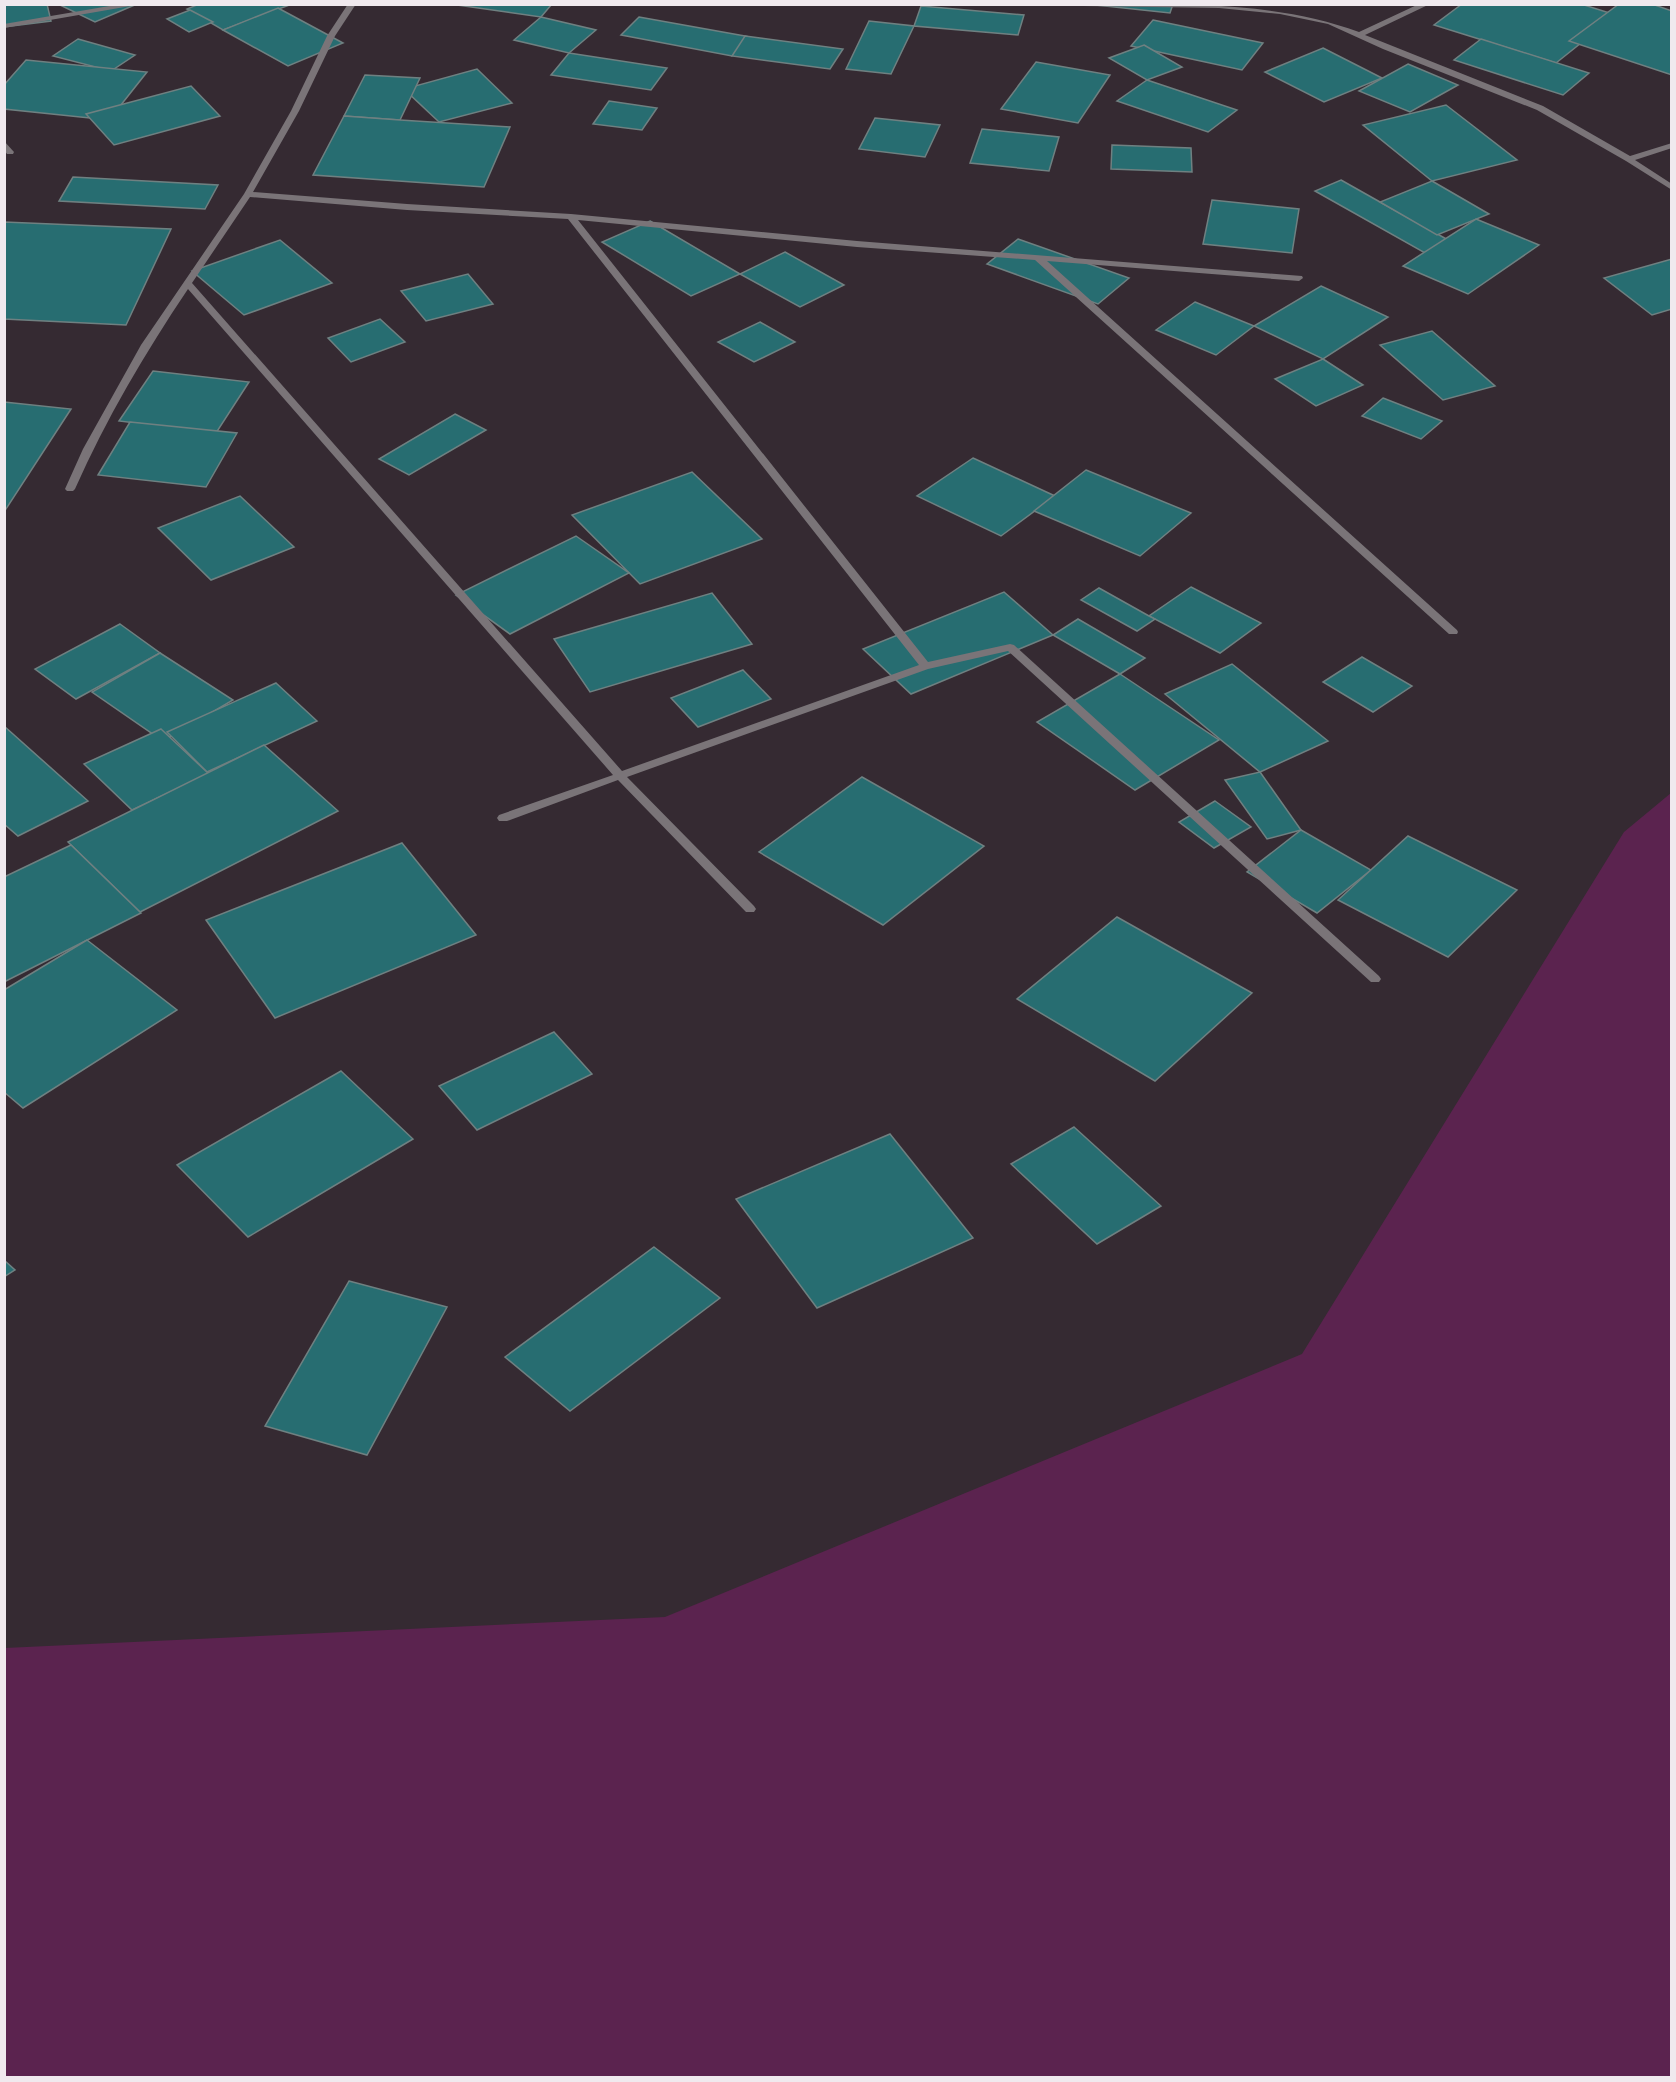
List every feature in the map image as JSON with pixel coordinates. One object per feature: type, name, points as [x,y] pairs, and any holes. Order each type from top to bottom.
[{"type":"street","points":[[4,27],[138,4]]},
{"type":"street","points":[[70,489],[88,449],[146,345],[248,194],[295,111],[331,36],[352,4]]},
{"type":"street","points":[[1083,4],[1219,6],[1280,12],[1330,22],[1540,108],[1629,159],[1671,188]]},
{"type":"street","points":[[1359,35],[1426,4]]},
{"type":"street","points":[[4,142],[10,152]]},
{"type":"street","points":[[1629,159],[1671,145]]},
{"type":"street","points":[[248,194],[571,217],[857,244],[1299,278]]},
{"type":"street","points":[[571,217],[925,666]]},
{"type":"street","points":[[1038,258],[1453,632]]},
{"type":"street","points":[[188,284],[620,776],[750,909]]},
{"type":"street","points":[[503,818],[925,666],[1010,647],[1375,979]]},
{"type":"shaded area","points":[[1671,793],[1671,2077],[5,2077],[5,1648],[665,1617],[1302,1354],[1624,832]]},
{"type":"building","points":[[4,4],[47,4],[51,21],[4,27]]},
{"type":"building","points":[[58,4],[137,4],[95,22]]},
{"type":"building","points":[[199,4],[292,4],[223,30],[187,9]]},
{"type":"building","points":[[450,4],[552,4],[541,17]]},
{"type":"building","points":[[1086,4],[1173,4],[1170,13]]},
{"type":"building","points":[[1462,4],[1581,4],[1616,15],[1556,63],[1434,25]]},
{"type":"building","points":[[1619,4],[1652,4],[1672,11],[1672,75],[1569,41]]},
{"type":"building","points":[[921,6],[1024,15],[1018,35],[914,26]]},
{"type":"building","points":[[278,8],[343,43],[288,66],[223,30]]},
{"type":"building","points":[[190,10],[213,22],[189,32],[167,19]]},
{"type":"building","points":[[541,17],[596,30],[569,53],[514,40]]},
{"type":"building","points":[[639,17],[749,37],[732,56],[621,35]]},
{"type":"building","points":[[1153,20],[1263,43],[1242,70],[1131,46]]},
{"type":"building","points":[[869,21],[914,26],[891,74],[846,69]]},
{"type":"building","points":[[745,36],[843,49],[830,69],[732,56]]},
{"type":"building","points":[[78,39],[135,55],[111,71],[53,56]]},
{"type":"building","points":[[1481,39],[1589,73],[1563,95],[1454,60]]},
{"type":"building","points":[[1144,45],[1182,67],[1147,80],[1109,58]]},
{"type":"building","points":[[1323,48],[1382,78],[1324,102],[1265,72]]},
{"type":"building","points":[[569,53],[667,68],[651,90],[551,75]]},
{"type":"building","points":[[26,60],[147,72],[109,120],[4,109],[4,85]]},
{"type":"building","points":[[1036,62],[1110,75],[1078,123],[1001,109]]},
{"type":"building","points":[[1408,64],[1458,85],[1410,112],[1359,91]]},
{"type":"building","points":[[477,69],[512,103],[439,122],[404,89]]},
{"type":"building","points":[[365,75],[420,78],[400,120],[344,116]]},
{"type":"building","points":[[1147,80],[1237,110],[1208,132],[1117,101]]},
{"type":"building","points":[[191,86],[220,116],[114,145],[86,114]]},
{"type":"building","points":[[609,101],[657,108],[642,130],[593,124]]},
{"type":"building","points":[[1446,105],[1517,160],[1432,181],[1363,125]]},
{"type":"building","points":[[344,116],[510,127],[484,187],[313,175]]},
{"type":"building","points":[[875,118],[940,125],[925,157],[859,149]]},
{"type":"building","points":[[982,129],[1059,137],[1049,171],[970,163]]},
{"type":"building","points":[[1112,145],[1191,148],[1192,172],[1111,169]]},
{"type":"building","points":[[73,177],[218,185],[205,209],[59,201]]},
{"type":"building","points":[[1341,180],[1450,241],[1425,253],[1315,191]]},
{"type":"building","points":[[1432,181],[1489,214],[1437,235],[1380,202]]},
{"type":"building","points":[[1212,200],[1299,209],[1292,253],[1203,244]]},
{"type":"building","points":[[1476,219],[1539,245],[1468,294],[1403,266]]},
{"type":"building","points":[[650,221],[740,274],[691,296],[602,242]]},
{"type":"building","points":[[4,222],[171,229],[126,325],[4,319]]},
{"type":"building","points":[[1018,239],[1129,278],[1098,304],[987,264]]},
{"type":"building","points":[[280,240],[332,283],[244,315],[192,271]]},
{"type":"building","points":[[785,252],[844,285],[800,307],[740,274]]},
{"type":"building","points":[[1672,259],[1672,309],[1652,315],[1604,278]]},
{"type":"building","points":[[468,274],[493,304],[426,321],[401,291]]},
{"type":"building","points":[[1321,286],[1388,317],[1323,359],[1254,326]]},
{"type":"building","points":[[1195,302],[1254,326],[1216,355],[1156,330]]},
{"type":"building","points":[[380,319],[405,342],[351,362],[328,338]]},
{"type":"building","points":[[760,322],[795,342],[754,362],[718,342]]},
{"type":"building","points":[[1432,331],[1495,386],[1443,400],[1380,345]]},
{"type":"building","points":[[1323,359],[1363,385],[1316,406],[1275,379]]},
{"type":"building","points":[[153,371],[249,382],[216,433],[119,421]]},
{"type":"building","points":[[1383,398],[1442,421],[1421,439],[1362,416]]},
{"type":"building","points":[[4,402],[71,409],[4,512]]},
{"type":"building","points":[[455,414],[486,430],[409,475],[379,459]]},
{"type":"building","points":[[130,422],[237,433],[206,487],[98,475]]},
{"type":"building","points":[[973,458],[1055,496],[1001,536],[917,496]]},
{"type":"building","points":[[1086,470],[1191,513],[1140,556],[1034,511]]},
{"type":"building","points":[[692,472],[762,539],[640,584],[572,515]]},
{"type":"building","points":[[240,496],[294,547],[211,580],[158,528]]},
{"type":"building","points":[[576,536],[629,573],[510,634],[456,595]]},
{"type":"building","points":[[1191,587],[1261,623],[1220,653],[1149,616]]},
{"type":"building","points":[[1099,588],[1155,619],[1137,631],[1081,600]]},
{"type":"building","points":[[1004,592],[1053,635],[911,694],[863,649]]},
{"type":"building","points":[[712,593],[752,644],[590,692],[554,639]]},
{"type":"building","points":[[1078,619],[1145,658],[1120,674],[1053,635]]},
{"type":"building","points":[[120,624],[160,653],[76,699],[35,669]]},
{"type":"building","points":[[160,653],[233,700],[163,741],[92,692]]},
{"type":"building","points":[[1362,657],[1412,686],[1373,712],[1323,682]]},
{"type":"building","points":[[1232,664],[1328,741],[1260,772],[1165,694]]},
{"type":"building","points":[[743,670],[771,699],[698,727],[671,698]]},
{"type":"building","points":[[1120,674],[1219,740],[1135,790],[1037,722]]},
{"type":"building","points":[[276,683],[317,721],[207,772],[167,732]]},
{"type":"building","points":[[4,726],[88,801],[18,836],[4,824]]},
{"type":"building","points":[[161,729],[209,774],[132,810],[84,764]]},
{"type":"building","points":[[264,745],[338,811],[140,912],[68,842]]},
{"type":"building","points":[[1260,772],[1301,830],[1267,839],[1225,780]]},
{"type":"building","points":[[862,777],[984,846],[883,925],[759,852]]},
{"type":"building","points":[[1215,801],[1251,827],[1214,848],[1179,822]]},
{"type":"building","points":[[1301,830],[1371,870],[1317,913],[1247,872]]},
{"type":"building","points":[[1408,836],[1517,890],[1448,957],[1338,900]]},
{"type":"building","points":[[402,843],[476,935],[275,1018],[206,920]]},
{"type":"building","points":[[71,845],[141,913],[4,982],[4,877]]},
{"type":"building","points":[[1117,917],[1252,993],[1155,1081],[1017,999]]},
{"type":"building","points":[[87,940],[177,1010],[23,1108],[4,1092],[4,990]]},
{"type":"building","points":[[554,1032],[592,1074],[477,1130],[439,1086]]},
{"type":"building","points":[[341,1071],[413,1139],[248,1237],[177,1165]]},
{"type":"building","points":[[1074,1127],[1161,1206],[1097,1244],[1011,1164]]},
{"type":"building","points":[[890,1134],[973,1238],[817,1308],[736,1199]]},
{"type":"building","points":[[654,1247],[720,1298],[570,1411],[505,1357]]},
{"type":"building","points":[[4,1260],[15,1270],[4,1277]]},
{"type":"building","points":[[349,1281],[447,1307],[367,1455],[265,1426]]}]
